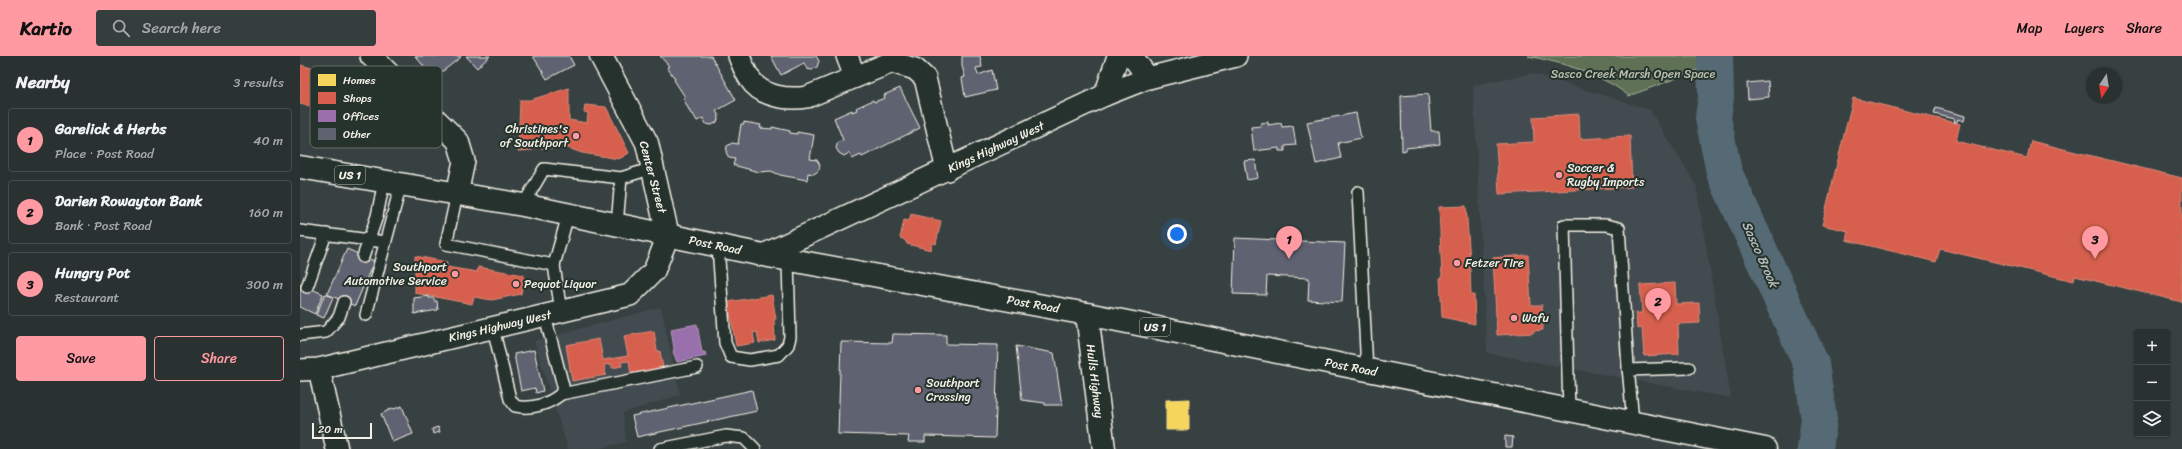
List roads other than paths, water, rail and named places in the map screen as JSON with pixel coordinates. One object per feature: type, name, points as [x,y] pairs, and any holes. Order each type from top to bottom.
[{"type":"main road","name":"Center Street","points":[[601,56],[646,143],[668,236]]},
{"type":"main road","name":"Post Road","points":[[300,167],[523,205],[788,260],[1087,314],[1765,449]]},
{"type":"main road","name":"Hulls Highway","points":[[1087,314],[1104,449]]},
{"type":"street","points":[[371,56],[381,66]]},
{"type":"street","points":[[739,56],[750,80],[762,90],[772,95],[792,99],[807,97],[892,62],[905,65],[920,73],[925,78],[947,170]]},
{"type":"street","points":[[847,56],[855,76]]},
{"type":"street","points":[[1105,95],[1118,56]]},
{"type":"street","points":[[1132,56],[1148,78]]},
{"type":"street","name":"Kings Highway West","points":[[763,255],[1105,95],[1148,78],[1236,56]]},
{"type":"street","points":[[442,125],[458,141],[464,161],[457,194]]},
{"type":"street","name":"Kings Highway West","points":[[310,370],[630,295],[654,271],[668,236]]},
{"type":"street","points":[[310,370],[337,449]]},
{"type":"lane","points":[[523,205],[544,168],[621,178],[653,168]]},
{"type":"lane","points":[[617,225],[621,178]]},
{"type":"lane","points":[[363,256],[377,216],[392,182]]},
{"type":"lane","points":[[366,315],[385,242],[392,182]]},
{"type":"lane","points":[[1358,192],[1367,370]]},
{"type":"lane","points":[[457,194],[446,244],[554,265]]},
{"type":"lane","points":[[561,394],[562,377],[553,314],[554,265],[568,215]]},
{"type":"lane","points":[[1569,411],[1564,225],[1606,224],[1619,228],[1628,370],[1634,422]]},
{"type":"lane","points":[[300,231],[385,242]]},
{"type":"lane","points":[[307,288],[326,234]]},
{"type":"lane","points":[[718,246],[725,343],[731,357],[740,360],[779,355],[788,345],[790,337],[788,260]]},
{"type":"lane","points":[[300,335],[326,332],[339,317],[344,302]]},
{"type":"lane","points":[[494,328],[510,399],[515,406],[531,408],[554,400],[561,394],[697,368]]},
{"type":"lane","points":[[1628,370],[1689,368]]},
{"type":"lane","points":[[660,449],[726,436],[744,438],[755,449]]},
{"type":"waterway","name":"Sasco Brook","points":[[1715,56],[1716,97],[1713,118],[1724,172],[1811,364],[1819,419],[1815,449]]},
{"type":"place","name":"Christines's of Southport","points":[[576,136]]},
{"type":"place","name":"Soccer & Rugby Imports","points":[[1559,175]]},
{"type":"place","name":"Garelick & Herbs","points":[[1289,259]]},
{"type":"place","name":"Hungry Pot","points":[[2095,259]]},
{"type":"place","name":"Fetzer Tire","points":[[1457,263]]},
{"type":"place","name":"Southport Automotive Service","points":[[455,274]]},
{"type":"place","name":"Pequot Liquor","points":[[516,284]]},
{"type":"place","name":"Wafu","points":[[1514,318]]},
{"type":"place","name":"Darien Rowayton Bank","points":[[1658,321]]},
{"type":"place","name":"Southport Crossing","points":[[918,390]]},
{"type":"park label","name":"Sasco Creek Marsh Open Space","points":[[1633,74]]}]
